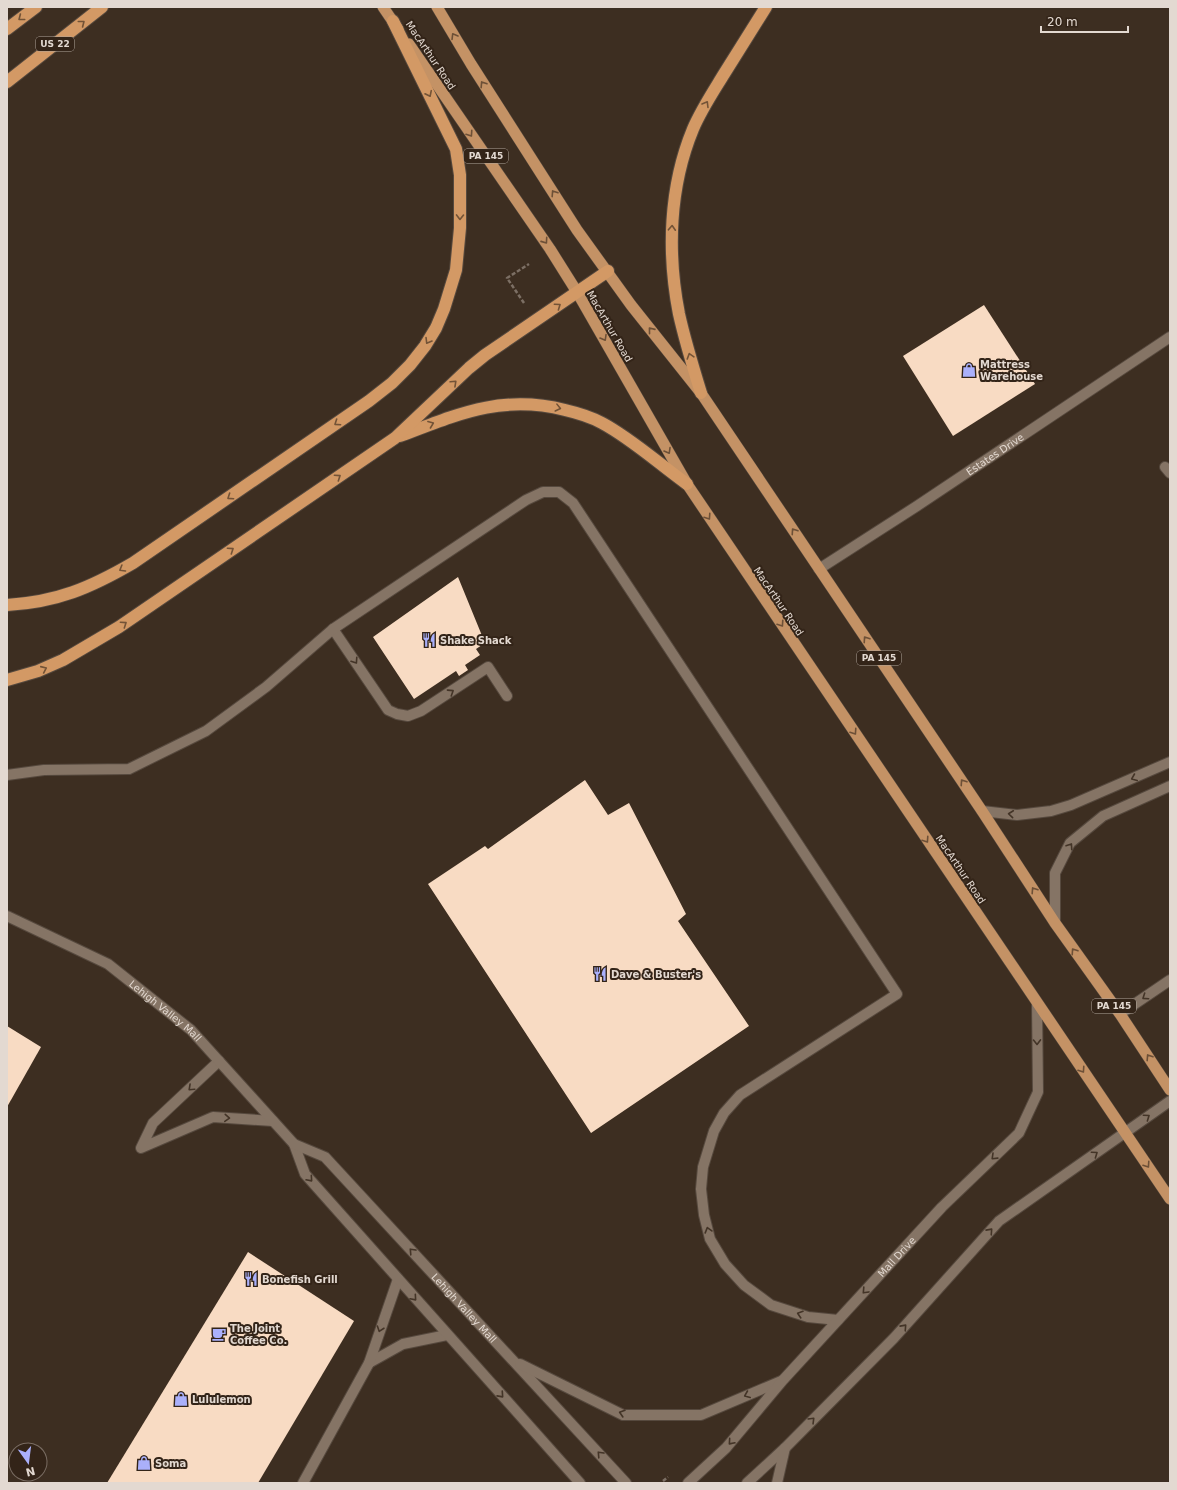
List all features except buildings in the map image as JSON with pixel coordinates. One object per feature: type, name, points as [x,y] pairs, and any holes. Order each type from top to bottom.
[{"type":"highway","points":[[7,29],[36,7]]},
{"type":"highway","name":"US 22","points":[[7,82],[102,7]]},
{"type":"highway","name":"MacArthur Road","points":[[383,7],[550,249],[577,292],[686,484],[1170,1199]]},
{"type":"highway","name":"PA 145","points":[[437,7],[471,64],[569,216],[631,305],[701,393],[982,811],[1055,923],[1082,963],[1120,1014],[1170,1090]]},
{"type":"highway","points":[[701,393],[685,340],[674,286],[672,233],[678,179],[684,154],[703,108],[766,7]]},
{"type":"highway","points":[[7,605],[29,604],[69,595],[110,576],[133,563],[369,401],[392,383],[425,346],[444,309],[456,270],[460,228],[460,175],[456,149],[393,21]]},
{"type":"highway","points":[[7,680],[38,671],[63,660],[125,623],[395,438],[469,368],[485,355],[608,271]]},
{"type":"highway","points":[[395,438],[454,416],[499,405],[525,403],[552,407],[579,414],[602,423],[622,436],[686,484]]},
{"type":"street","name":"Estates Drive","points":[[819,569],[924,502],[1170,337]]},
{"type":"street","points":[[7,775],[44,770],[129,769],[206,731],[266,687],[333,629],[526,500],[543,492],[559,492],[573,503],[897,994],[740,1095],[724,1113],[714,1131],[703,1167],[701,1189],[704,1215],[710,1239],[724,1264],[744,1285],[771,1305],[808,1317],[838,1320]]},
{"type":"street","points":[[333,629],[388,710],[397,714],[408,716],[421,711],[488,668],[507,696]]},
{"type":"street","points":[[982,811],[1017,815],[1052,811],[1071,805],[1170,762]]},
{"type":"street","points":[[1055,923],[1055,873],[1070,843],[1103,816],[1170,786]]},
{"type":"street","name":"Lehigh Valley Mall","points":[[7,916],[108,964],[192,1030],[294,1144],[305,1174],[580,1483]]},
{"type":"street","points":[[1120,1014],[1170,980]]},
{"type":"street","name":"Mall Drive","points":[[688,1483],[726,1448],[783,1380],[942,1207],[1019,1133],[1038,1092],[1037,1003]]},
{"type":"street","points":[[220,1062],[153,1123],[141,1148],[213,1117],[273,1121]]},
{"type":"street","points":[[747,1483],[785,1448],[894,1338],[1000,1220],[1170,1101]]},
{"type":"street","name":"Lehigh Valley Mall","points":[[294,1144],[325,1157],[626,1483]]},
{"type":"street","points":[[303,1483],[369,1363],[398,1279]]},
{"type":"street","points":[[369,1363],[402,1344],[447,1335]]},
{"type":"street","points":[[515,1362],[623,1415],[701,1415],[783,1380]]},
{"type":"street","points":[[777,1483],[785,1448]]},
{"type":"path","points":[[524,304],[507,278],[528,264]]},
{"type":"place","name":"Mattress Warehouse","points":[[969,370]]},
{"type":"place","name":"Shake Shack","points":[[429,640]]},
{"type":"place","name":"Dave & Buster's","points":[[600,974]]},
{"type":"place","name":"Bonefish Grill","points":[[251,1279]]},
{"type":"place","name":"The Joint Coffee Co.","points":[[219,1334]]},
{"type":"place","name":"Lululemon","points":[[181,1399]]},
{"type":"place","name":"Soma","points":[[144,1463]]}]
